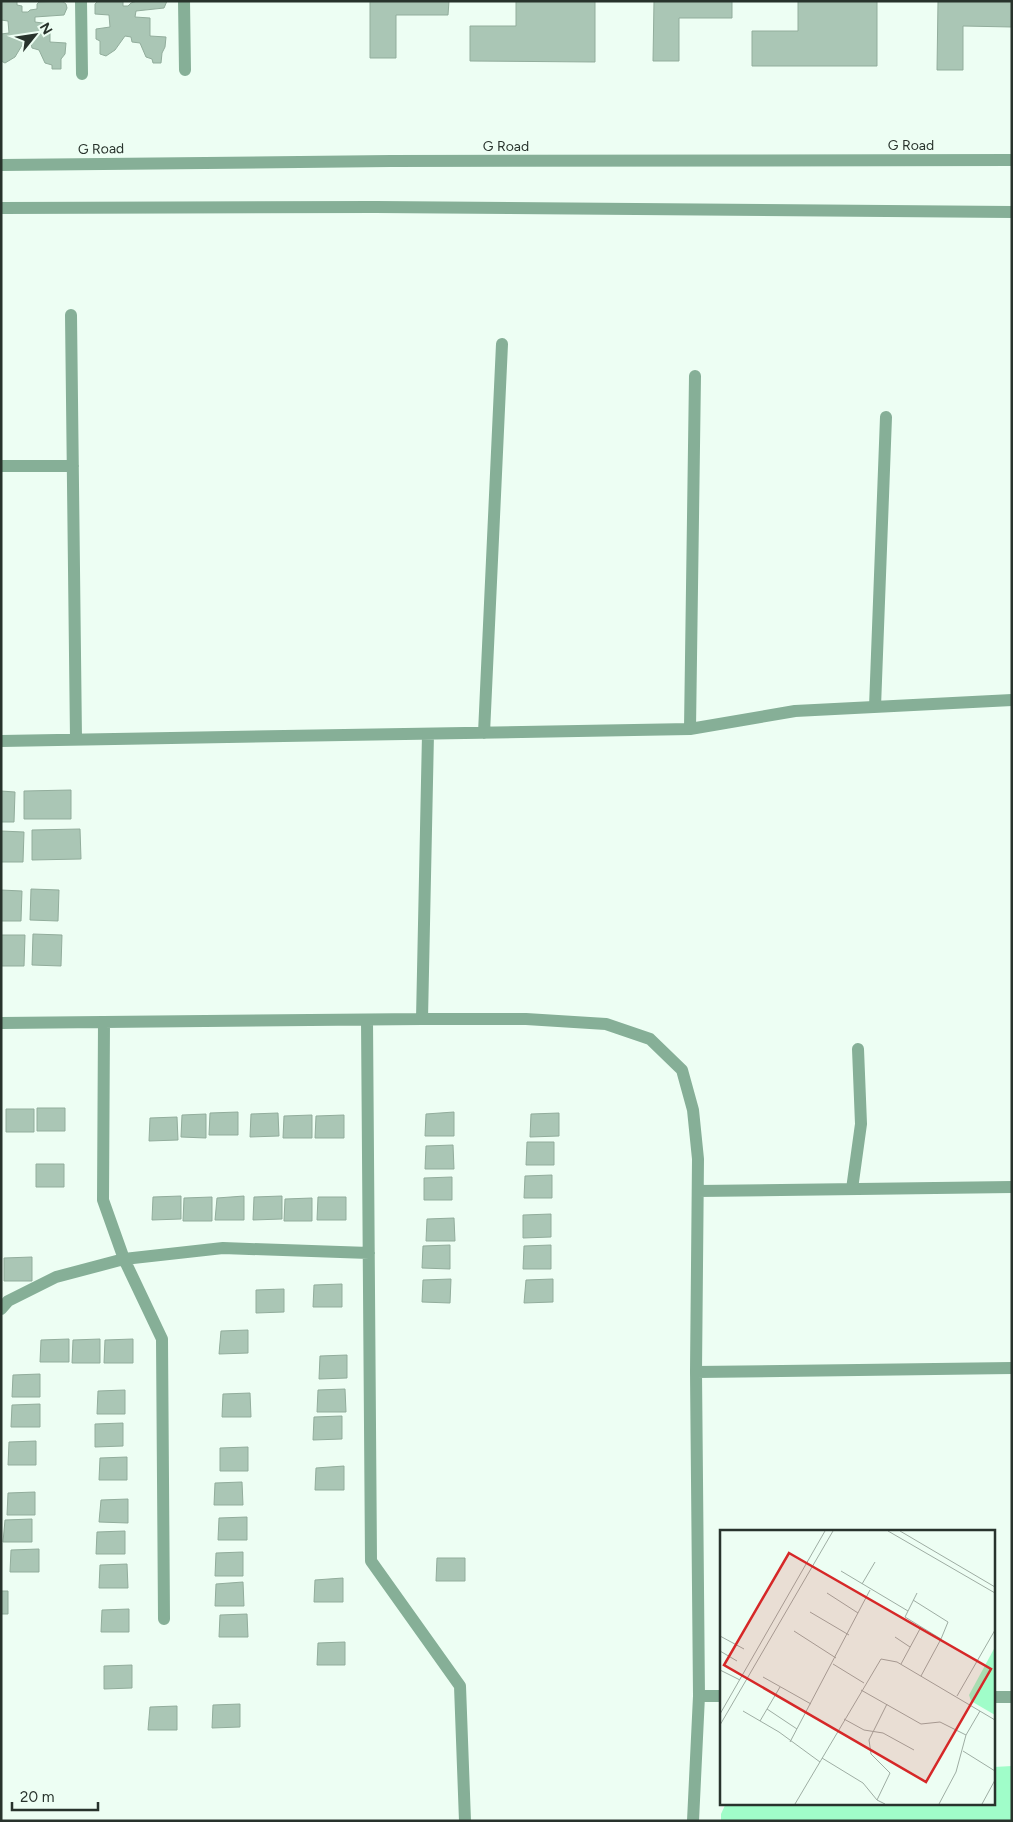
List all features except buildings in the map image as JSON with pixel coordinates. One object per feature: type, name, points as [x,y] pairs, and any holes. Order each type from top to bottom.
[{"type":"street","points":[[81,1],[82,74]]},
{"type":"street","points":[[184,1],[185,70]]},
{"type":"street","name":"G Road","points":[[1,165],[391,161],[1012,160]]},
{"type":"street","points":[[1,208],[385,207],[1012,212]]},
{"type":"street","points":[[71,316],[76,739]]},
{"type":"street","points":[[484,732],[502,344]]},
{"type":"street","points":[[690,729],[695,376]]},
{"type":"street","points":[[875,707],[886,417]]},
{"type":"street","points":[[1,466],[73,466]]},
{"type":"street","points":[[1,740],[690,729],[795,711],[1012,700]]},
{"type":"street","points":[[422,1019],[428,734]]},
{"type":"street","points":[[1,1023],[526,1019],[606,1024],[650,1039],[682,1070],[693,1110],[698,1159],[696,1372],[700,1696],[693,1821]]},
{"type":"street","points":[[367,1020],[371,1561],[460,1686],[465,1821]]},
{"type":"street","points":[[104,1022],[103,1200],[124,1259],[162,1340],[164,1619]]},
{"type":"street","points":[[852,1189],[861,1124],[858,1049]]},
{"type":"street","points":[[698,1191],[1012,1186]]},
{"type":"street","points":[[1,1309],[8,1301],[56,1277],[124,1259],[223,1248],[369,1253]]},
{"type":"street","points":[[696,1372],[1012,1368]]},
{"type":"street","points":[[700,1696],[720,1696]]},
{"type":"street","points":[[996,1697],[1012,1697]]},
{"type":"green space","points":[[1012,1766],[1012,1821],[721,1821],[721,1814],[726,1804],[996,1804],[996,1767]]}]
